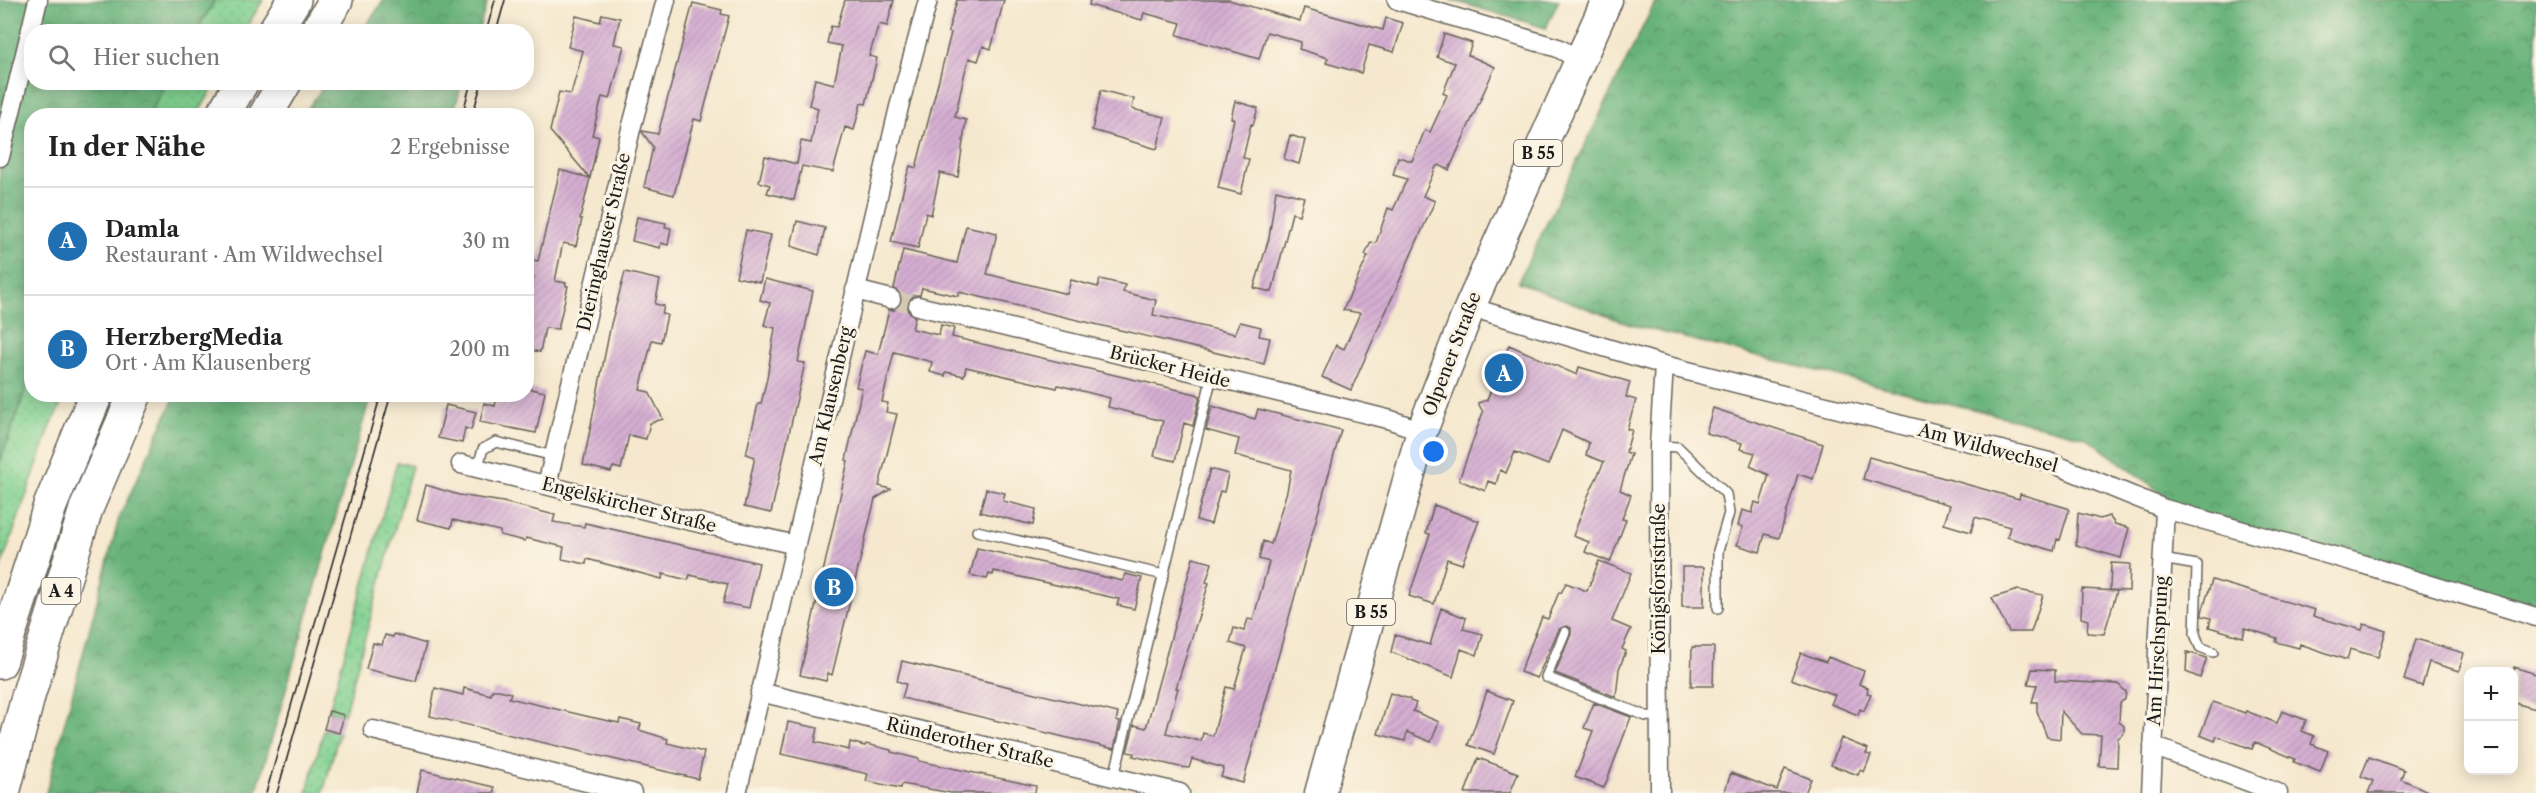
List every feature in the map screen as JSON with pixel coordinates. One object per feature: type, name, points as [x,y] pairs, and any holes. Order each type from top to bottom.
[{"type":"highway","points":[[279,24],[294,0]]},
{"type":"highway","points":[[322,24],[336,0]]},
{"type":"highway","points":[[227,108],[237,90]]},
{"type":"highway","points":[[269,108],[280,90]]},
{"type":"highway","name":"A 4","points":[[0,662],[50,506],[93,402]]},
{"type":"highway","name":"A 4","points":[[3,793],[29,693],[86,509],[132,402]]},
{"type":"main road","name":"Olpener Straße","points":[[1320,793],[1422,431],[1470,307],[1607,0]]},
{"type":"street","points":[[32,24],[38,0]]},
{"type":"street","name":"Dieringhauser Straße","points":[[547,485],[628,140],[666,0]]},
{"type":"street","name":"Am Klausenberg","points":[[736,793],[899,107],[928,0]]},
{"type":"street","points":[[1397,0],[1558,48],[1580,60]]},
{"type":"street","points":[[0,157],[24,58]]},
{"type":"street","points":[[855,290],[891,299]]},
{"type":"street","name":"Brücker Heide","points":[[918,306],[1346,408],[1422,431]]},
{"type":"street","name":"Am Wildwechsel","points":[[1470,307],[1664,365],[2049,462],[2165,509],[2362,564],[2536,617]]},
{"type":"street","name":"Königsforststraße","points":[[1660,793],[1659,446],[1664,365]]},
{"type":"street","name":"Engelskircher Straße","points":[[469,467],[796,545]]},
{"type":"street","name":"Am Hirschsprung","points":[[2151,793],[2165,509]]},
{"type":"street","name":"Ründerother Straße","points":[[760,692],[1180,793]]},
{"type":"street","points":[[373,730],[632,793]]},
{"type":"street","points":[[2153,746],[2278,793]]},
{"type":"lane","points":[[1114,777],[1212,376]]},
{"type":"lane","points":[[469,467],[483,449],[496,442],[554,456]]},
{"type":"lane","points":[[1659,446],[1677,447],[1726,494],[1730,513],[1718,551],[1718,608]]},
{"type":"lane","points":[[977,531],[1164,575]]},
{"type":"lane","points":[[2162,559],[2197,565],[2194,634],[2200,647],[2213,652]]},
{"type":"lane","points":[[1565,632],[1546,677],[1646,716],[1660,717]]},
{"type":"green space","points":[[0,0],[215,0],[200,24],[24,24],[24,90],[162,90],[153,108],[24,108],[24,394],[0,462]]},
{"type":"green space","points":[[215,0],[263,0],[248,24],[201,24]]},
{"type":"green space","points":[[384,0],[488,0],[480,24],[367,24]]},
{"type":"green space","points":[[1451,0],[1559,0],[1546,28]]},
{"type":"green space","points":[[1656,0],[2536,0],[2536,617],[2185,510],[2085,437],[1628,324],[1518,282]]},
{"type":"green space","points":[[162,90],[212,90],[201,108],[153,108]]},
{"type":"green space","points":[[321,90],[460,90],[455,108],[308,108]]},
{"type":"green space","points":[[24,394],[24,402],[62,402],[50,428],[0,570],[0,462]]},
{"type":"green space","points":[[172,402],[369,402],[256,793],[46,793],[119,518]]},
{"type":"green space","points":[[397,462],[412,466],[344,715],[329,711]]},
{"type":"green space","points":[[324,729],[339,733],[323,793],[307,793]]},
{"type":"building","points":[[845,0],[894,0],[887,26],[879,24],[869,56],[877,58],[866,104],[861,103],[854,130],[845,127],[833,172],[802,166],[794,200],[767,193],[770,185],[759,182],[765,156],[797,164],[801,141],[811,143],[818,108],[809,105],[815,79],[834,84],[842,46],[827,43],[831,26],[837,27]]},
{"type":"building","points":[[957,0],[1004,0],[991,49],[983,46],[978,61],[969,58],[964,76],[955,117],[966,120],[958,177],[940,173],[931,215],[926,213],[918,248],[891,242],[910,166],[916,168],[951,33],[948,32]]},
{"type":"building","points":[[1090,0],[1229,0],[1300,21],[1304,8],[1383,30],[1386,18],[1403,23],[1394,52],[1369,45],[1361,73],[1326,63],[1328,58],[1299,49],[1301,42],[1267,32],[1259,59],[1177,35],[1181,23],[1144,13],[1142,20],[1089,5]]},
{"type":"building","points":[[693,3],[722,10],[721,14],[729,16],[701,121],[694,119],[674,195],[644,187],[653,147],[642,131],[658,134]]},
{"type":"building","points":[[602,14],[620,18],[614,44],[624,46],[610,99],[602,97],[592,135],[599,137],[590,178],[550,131],[559,92],[571,94],[583,51],[568,47],[576,16],[600,22]]},
{"type":"building","points":[[1444,34],[1472,43],[1468,55],[1495,67],[1449,170],[1439,165],[1436,167],[1423,196],[1435,201],[1351,390],[1322,377],[1336,345],[1344,349],[1360,313],[1343,310],[1368,256],[1365,255],[1371,242],[1376,243],[1388,208],[1393,210],[1407,179],[1393,175],[1398,157],[1412,161],[1425,130],[1430,132],[1447,95],[1443,93],[1455,63],[1437,57]]},
{"type":"building","points":[[1101,90],[1134,99],[1132,109],[1165,117],[1157,149],[1092,130]]},
{"type":"building","points":[[1235,101],[1258,108],[1253,125],[1251,124],[1243,158],[1249,159],[1241,194],[1218,188],[1234,119],[1231,118]]},
{"type":"building","points":[[1290,135],[1305,140],[1299,164],[1284,159]]},
{"type":"building","points":[[560,170],[590,178],[576,246],[564,243],[562,247],[555,281],[566,283],[568,286],[558,329],[545,328],[540,352],[534,351],[534,260],[538,261]]},
{"type":"building","points":[[1276,190],[1304,197],[1299,215],[1292,213],[1272,292],[1254,288],[1269,238]]},
{"type":"building","points":[[637,217],[666,223],[665,227],[671,228],[668,245],[661,243],[660,248],[632,241]]},
{"type":"building","points":[[797,221],[825,228],[819,255],[791,246]]},
{"type":"building","points":[[966,226],[997,233],[987,274],[1067,294],[1071,280],[1098,287],[1100,279],[1125,285],[1123,292],[1156,300],[1153,315],[1235,334],[1240,322],[1261,327],[1259,336],[1270,338],[1264,364],[959,292],[958,296],[922,288],[920,295],[914,295],[907,303],[907,310],[915,317],[912,329],[939,335],[941,325],[954,328],[952,337],[1196,394],[1200,396],[1193,426],[1184,423],[1175,461],[1154,456],[1163,421],[1108,407],[1110,398],[966,367],[964,376],[946,372],[945,376],[930,372],[932,362],[894,352],[882,402],[888,403],[886,412],[897,414],[879,486],[891,489],[875,499],[832,675],[828,673],[826,681],[800,675],[848,461],[846,460],[862,388],[856,387],[865,351],[878,354],[889,310],[895,310],[902,302],[902,295],[894,288],[903,250],[957,263]]},
{"type":"building","points":[[746,230],[771,235],[760,282],[736,277]]},
{"type":"building","points":[[625,272],[660,280],[655,304],[664,306],[662,314],[667,315],[661,342],[652,340],[640,390],[649,392],[663,419],[650,423],[646,439],[629,435],[621,469],[613,467],[611,472],[583,465],[611,324]]},
{"type":"building","points":[[765,279],[813,291],[798,362],[805,363],[771,513],[744,507],[755,457],[746,454],[767,378],[775,328],[764,325],[770,303],[760,300]]},
{"type":"building","points":[[1509,345],[1577,375],[1579,367],[1630,382],[1626,397],[1636,400],[1627,429],[1632,430],[1626,452],[1631,454],[1620,490],[1631,495],[1622,519],[1626,520],[1610,562],[1585,552],[1589,542],[1573,536],[1604,462],[1586,455],[1589,443],[1562,430],[1548,465],[1515,452],[1506,473],[1500,470],[1496,484],[1488,481],[1485,491],[1459,480],[1483,412],[1478,403],[1487,400]]},
{"type":"building","points":[[534,390],[545,392],[536,433],[480,422],[484,403],[495,406],[496,402],[534,402]]},
{"type":"building","points":[[446,405],[476,412],[471,430],[465,428],[462,443],[438,438]]},
{"type":"building","points":[[1212,406],[1255,419],[1258,409],[1341,430],[1243,783],[1221,777],[1224,768],[1192,759],[1189,768],[1133,756],[1134,753],[1127,752],[1134,725],[1146,728],[1193,558],[1212,563],[1206,582],[1209,583],[1176,688],[1178,688],[1166,733],[1201,741],[1203,733],[1213,736],[1226,687],[1234,689],[1246,648],[1230,643],[1234,628],[1244,631],[1248,619],[1253,620],[1269,562],[1259,559],[1263,541],[1271,544],[1287,491],[1291,470],[1235,455],[1239,439],[1206,430]]},
{"type":"building","points":[[1713,408],[1823,444],[1813,479],[1798,474],[1779,538],[1765,534],[1760,552],[1737,545],[1743,527],[1738,526],[1742,510],[1752,513],[1755,502],[1760,504],[1769,475],[1750,466],[1755,453],[1740,449],[1742,443],[1706,433]]},
{"type":"building","points":[[1869,457],[2019,499],[2020,494],[2067,508],[2069,510],[2060,540],[2057,539],[2054,551],[2007,537],[2010,527],[1975,517],[1971,532],[1944,524],[1950,505],[1863,479]]},
{"type":"building","points":[[1210,469],[1228,474],[1224,492],[1220,491],[1211,524],[1196,520]]},
{"type":"building","points":[[426,485],[459,495],[503,502],[555,515],[553,522],[584,527],[585,523],[759,563],[749,608],[723,603],[728,584],[690,575],[688,580],[663,574],[662,579],[587,559],[586,564],[562,559],[564,547],[526,538],[525,541],[500,535],[500,531],[453,520],[451,528],[417,520]]},
{"type":"building","points":[[986,489],[1005,493],[1003,501],[1036,509],[1033,525],[980,512]]},
{"type":"building","points":[[1434,505],[1479,521],[1462,564],[1447,559],[1434,604],[1409,596],[1430,534],[1426,533]]},
{"type":"building","points":[[2078,513],[2100,519],[2109,516],[2115,524],[2129,528],[2121,558],[2076,545]]},
{"type":"building","points":[[977,548],[1123,581],[1125,574],[1142,578],[1134,609],[1117,605],[1119,599],[994,571],[993,575],[989,574],[987,579],[970,575]]},
{"type":"building","points":[[1599,561],[1631,573],[1612,621],[1631,629],[1622,649],[1626,651],[1619,669],[1616,697],[1555,673],[1571,634],[1571,628],[1567,626],[1559,629],[1537,678],[1520,672],[1542,617],[1548,619],[1559,592],[1561,593],[1566,583],[1587,591]]},
{"type":"building","points":[[2111,563],[2130,564],[2129,591],[2110,590]]},
{"type":"building","points":[[1682,567],[1704,567],[1704,607],[1682,607]]},
{"type":"building","points":[[2212,580],[2315,610],[2313,616],[2362,630],[2364,624],[2386,631],[2378,657],[2350,649],[2347,660],[2300,644],[2299,648],[2276,642],[2277,638],[2245,628],[2243,637],[2209,627],[2211,618],[2202,616],[2202,612]]},
{"type":"building","points":[[2082,589],[2117,591],[2104,634],[2087,633],[2088,620],[2081,618]]},
{"type":"building","points":[[2018,590],[2043,595],[2031,632],[2009,632],[1992,598]]},
{"type":"building","points":[[1441,608],[1466,618],[1463,629],[1483,634],[1477,655],[1461,649],[1453,677],[1391,652],[1395,635],[1430,645]]},
{"type":"building","points":[[394,634],[426,644],[416,681],[366,669],[373,643],[382,645],[385,635],[393,637]]},
{"type":"building","points":[[2416,639],[2464,653],[2459,671],[2429,662],[2422,686],[2404,680]]},
{"type":"building","points":[[1692,647],[1714,647],[1713,686],[1691,686]]},
{"type":"building","points":[[2187,652],[2207,658],[2200,678],[2186,672]]},
{"type":"building","points":[[1801,653],[1826,662],[1828,657],[1864,671],[1859,684],[1868,688],[1867,693],[1871,694],[1864,711],[1860,709],[1858,715],[1831,704],[1835,695],[1791,679]]},
{"type":"building","points":[[902,661],[1118,713],[1116,721],[1120,722],[1114,749],[902,698],[906,684],[897,681]]},
{"type":"building","points":[[2518,668],[2536,674],[2536,709],[2518,704]]},
{"type":"building","points":[[2032,669],[2055,670],[2055,681],[2118,684],[2126,692],[2125,699],[2120,703],[2119,722],[2124,726],[2124,733],[2118,738],[2117,767],[2099,766],[2101,735],[2082,734],[2061,711],[2060,739],[2047,737],[2037,711],[2037,702],[2032,702],[2037,685],[2028,684]]},
{"type":"building","points":[[435,688],[463,695],[464,688],[491,695],[492,690],[499,690],[511,693],[509,698],[619,723],[620,719],[641,724],[639,730],[668,739],[667,743],[704,752],[698,779],[430,716]]},
{"type":"building","points":[[1487,691],[1513,701],[1494,754],[1468,745]]},
{"type":"building","points":[[1390,693],[1410,699],[1416,703],[1413,711],[1439,722],[1431,742],[1407,732],[1405,741],[1378,734]]},
{"type":"building","points":[[2213,702],[2277,723],[2282,711],[2306,720],[2302,731],[2314,736],[2311,744],[2328,751],[2320,772],[2294,762],[2295,759],[2255,742],[2252,749],[2217,736],[2215,741],[2200,735]]},
{"type":"building","points":[[1594,703],[1631,717],[1604,788],[1575,777],[1593,731],[1584,728]]},
{"type":"building","points":[[329,711],[344,715],[339,733],[324,729]]},
{"type":"building","points":[[788,722],[818,728],[815,742],[849,750],[850,742],[865,746],[866,744],[891,750],[891,752],[919,759],[919,761],[1036,786],[1035,793],[951,793],[902,784],[901,788],[866,781],[868,774],[781,754]]},
{"type":"building","points":[[1841,738],[1868,749],[1866,754],[1871,755],[1864,772],[1860,770],[1858,775],[1831,765]]},
{"type":"building","points":[[2369,757],[2404,770],[2401,779],[2432,793],[2368,793],[2373,781],[2361,776]]},
{"type":"building","points":[[1478,758],[1518,773],[1510,793],[1465,793]]},
{"type":"building","points":[[1785,769],[1811,779],[1805,793],[1724,793],[1731,773],[1777,790]]},
{"type":"building","points":[[422,770],[494,787],[494,793],[417,793]]},
{"type":"tunnel","points":[[891,299],[918,306]]},
{"type":"tram line","points":[[488,24],[495,0]]},
{"type":"tram line","points":[[498,24],[505,0]]},
{"type":"tram line","points":[[464,108],[469,90]]},
{"type":"tram line","points":[[474,108],[480,90]]},
{"type":"tram line","points":[[266,793],[379,402]]},
{"type":"tram line","points":[[277,793],[389,402]]},
{"type":"place","name":"Damla","points":[[1504,373]]},
{"type":"place","name":"HerzbergMedia","points":[[834,587]]}]
